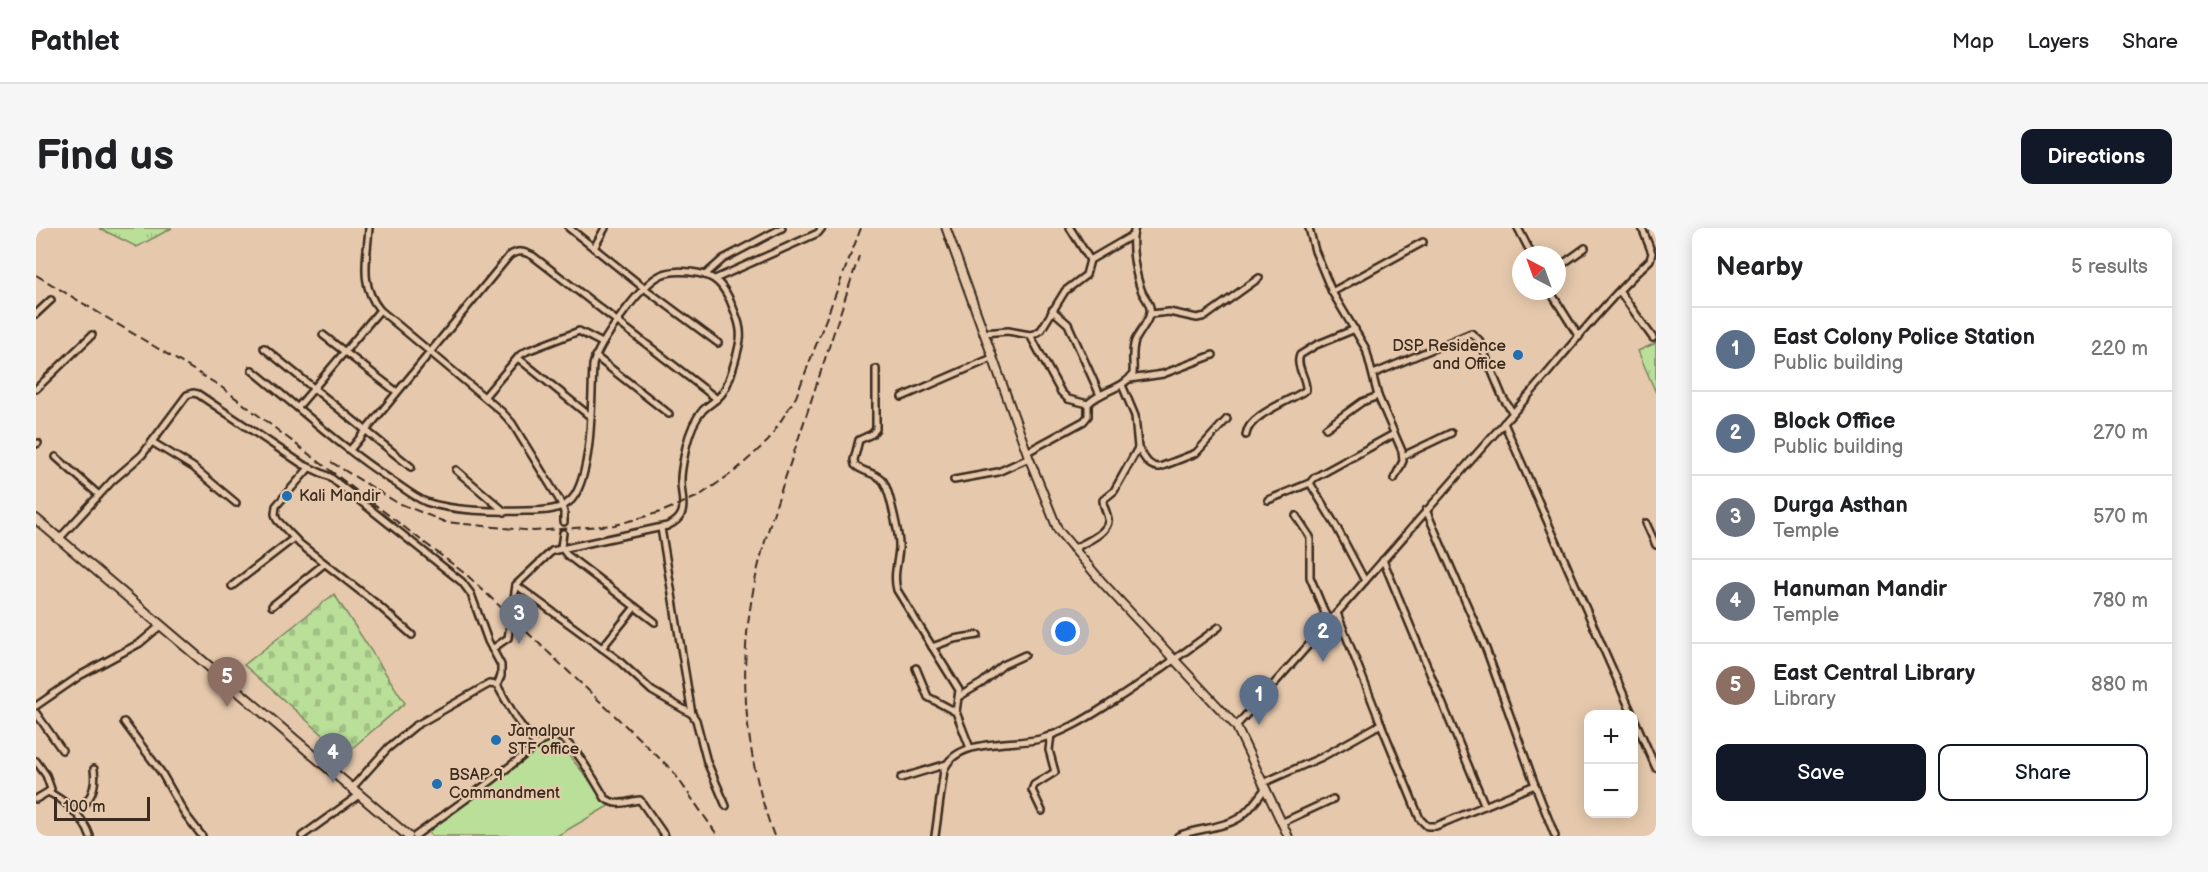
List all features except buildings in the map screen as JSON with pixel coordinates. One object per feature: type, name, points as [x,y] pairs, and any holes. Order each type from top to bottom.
[{"type":"main road","points":[[36,519],[408,836]]},
{"type":"street","points":[[369,228],[366,284],[368,294],[380,310],[485,396],[512,423],[563,507],[564,522]]},
{"type":"street","points":[[569,228],[718,343]]},
{"type":"street","points":[[594,248],[605,228]]},
{"type":"street","points":[[705,275],[711,267],[734,252],[782,228]]},
{"type":"street","points":[[715,279],[818,233],[822,228]]},
{"type":"street","points":[[946,228],[1053,521],[1073,549],[1236,726],[1287,836]]},
{"type":"street","points":[[1070,228],[1090,260]]},
{"type":"street","points":[[1030,335],[1061,392],[1073,401],[1088,404],[1130,379],[1133,374],[1133,349],[1136,339],[1150,314],[1149,304],[1139,280],[1133,235],[1135,228]]},
{"type":"street","points":[[1309,228],[1315,251],[1332,292],[1366,349],[1378,396],[1403,456],[1394,479]]},
{"type":"street","points":[[1518,228],[1527,246]]},
{"type":"street","points":[[1236,726],[1579,337],[1654,259],[1642,228]]},
{"type":"street","points":[[983,333],[1008,331],[1030,335],[1041,330],[1065,291],[1086,275],[1090,260],[1133,235]]},
{"type":"street","points":[[1332,292],[1423,242]]},
{"type":"street","points":[[1566,262],[1585,248]]},
{"type":"street","points":[[350,450],[509,256],[523,251],[533,256],[717,399]]},
{"type":"street","points":[[252,370],[371,466],[427,502],[505,512],[563,507],[574,496],[580,482],[588,448],[595,356],[602,343],[644,288],[656,277],[667,272],[688,272],[705,275],[720,283],[737,317],[740,339],[725,389],[703,410],[689,433],[681,477],[684,508],[674,524],[561,548],[545,556],[516,585],[508,638],[492,649]]},
{"type":"street","points":[[1150,314],[1169,312],[1189,317],[1206,316],[1259,278]]},
{"type":"street","points":[[1620,292],[1653,338]]},
{"type":"street","points":[[36,314],[51,300]]},
{"type":"street","points":[[1556,300],[1579,337]]},
{"type":"street","points":[[298,407],[380,310]]},
{"type":"street","points":[[1053,310],[1068,324],[1100,395]]},
{"type":"street","points":[[1246,435],[1246,430],[1255,419],[1306,390],[1306,382],[1298,362],[1300,355],[1316,345],[1355,329]]},
{"type":"street","points":[[485,396],[518,358],[527,351],[579,331],[602,343]]},
{"type":"street","points":[[1372,374],[1471,333],[1479,340],[1503,398],[1513,413]]},
{"type":"street","points":[[36,389],[92,335]]},
{"type":"street","points":[[323,335],[397,392]]},
{"type":"street","points":[[264,348],[411,467]]},
{"type":"street","points":[[1130,379],[1163,374],[1213,354]]},
{"type":"street","points":[[595,356],[669,414]]},
{"type":"street","points":[[518,358],[591,417]]},
{"type":"street","points":[[902,397],[992,358]]},
{"type":"street","points":[[876,369],[876,429],[872,434],[859,440],[855,465],[877,475],[886,486],[898,537],[896,585],[903,601],[957,685],[960,696]]},
{"type":"street","points":[[1122,385],[1135,416],[1138,448],[1154,468],[1196,453],[1227,419]]},
{"type":"street","points":[[59,539],[124,469],[138,459],[187,395],[198,394],[309,468],[330,477],[462,582],[471,594],[479,620],[501,665],[501,676],[497,685]]},
{"type":"street","points":[[1326,428],[1362,402],[1378,396]]},
{"type":"street","points":[[954,480],[999,472],[1084,421],[1088,416],[1088,404]]},
{"type":"street","points":[[1504,423],[1656,768]]},
{"type":"street","points":[[1403,456],[1451,433]]},
{"type":"street","points":[[1268,500],[1310,483],[1314,478],[1394,434]]},
{"type":"street","points":[[152,442],[193,467],[236,503]]},
{"type":"street","points":[[1073,549],[1099,534],[1107,526],[1108,519],[1103,500],[1114,491],[1138,448]]},
{"type":"street","points":[[56,457],[99,495]]},
{"type":"street","points":[[309,468],[282,498],[275,510],[277,520],[324,564],[378,605],[412,635]]},
{"type":"street","points":[[456,470],[505,512]]},
{"type":"street","points":[[1310,483],[1365,581]]},
{"type":"street","points":[[1426,510],[1486,649],[1555,836]]},
{"type":"street","points":[[1296,516],[1310,537],[1310,577],[1329,623]]},
{"type":"street","points":[[1646,523],[1656,545]]},
{"type":"street","points":[[661,528],[692,714],[696,720],[707,762],[726,806]]},
{"type":"street","points":[[561,548],[563,533]]},
{"type":"street","points":[[232,586],[294,538]]},
{"type":"street","points":[[561,548],[573,560],[655,622]]},
{"type":"street","points":[[1383,560],[1485,806]]},
{"type":"street","points":[[272,606],[324,564]]},
{"type":"street","points":[[516,585],[602,648],[652,691],[692,714]]},
{"type":"street","points":[[602,648],[635,607]]},
{"type":"street","points":[[1337,613],[1423,823],[1427,826],[1436,826],[1535,785]]},
{"type":"street","points":[[36,706],[81,675],[140,643],[160,626]]},
{"type":"street","points":[[901,778],[946,764],[958,753],[970,748],[1037,739],[1076,725],[1133,690],[1219,627]]},
{"type":"street","points":[[932,647],[954,639],[978,635]]},
{"type":"street","points":[[970,748],[956,712],[960,696],[982,683],[1003,665],[1025,655]]},
{"type":"street","points":[[916,668],[928,697],[956,712]]},
{"type":"street","points":[[351,788],[388,748],[415,726],[489,684],[497,685]]},
{"type":"street","points":[[497,685],[517,720],[536,745]]},
{"type":"street","points":[[36,713],[62,750]]},
{"type":"street","points":[[124,722],[161,772],[185,814],[202,836]]},
{"type":"street","points":[[1178,836],[1228,823],[1239,817],[1249,810],[1264,786],[1381,724]]},
{"type":"street","points":[[416,835],[551,734],[561,736],[580,759],[605,798],[617,804],[640,800],[665,836]]},
{"type":"street","points":[[1042,811],[1032,790],[1034,785],[1055,772],[1049,750],[1051,735]]},
{"type":"street","points":[[36,761],[46,775],[51,789],[36,799]]},
{"type":"street","points":[[935,836],[946,764]]},
{"type":"street","points":[[76,814],[94,789],[94,769]]},
{"type":"street","points":[[48,792],[76,814],[90,836]]},
{"type":"street","points":[[302,836],[310,834],[359,795]]},
{"type":"street","points":[[1281,823],[1333,799]]},
{"type":"street","points":[[1213,826],[1213,836]]},
{"type":"green space","points":[[99,228],[172,228],[137,247]]},
{"type":"green space","points":[[1656,343],[1656,393],[1638,351]]},
{"type":"green space","points":[[334,594],[405,703],[345,754],[244,665]]},
{"type":"green space","points":[[551,734],[610,805],[557,836],[433,836],[424,829]]},
{"type":"railway","points":[[331,462],[396,502],[445,522],[534,531],[615,525],[661,512],[699,496],[735,471],[768,441],[796,397],[861,228]]},
{"type":"railway","points":[[774,836],[757,780],[751,750],[745,691],[747,632],[751,603],[772,519],[859,256]]},
{"type":"railway","points":[[36,275],[220,386],[468,576],[672,770],[718,836]]},
{"type":"place","name":"DSP Residence and Office","points":[[1518,355]]},
{"type":"place","name":"Kali Mandir","points":[[287,496]]},
{"type":"place","name":"Durga Asthan","points":[[519,644]]},
{"type":"place","name":"Block Office","points":[[1323,662]]},
{"type":"place","name":"East Central Library","points":[[227,707]]},
{"type":"place","name":"East Colony Police Station","points":[[1259,725]]},
{"type":"place","name":"Jamalpur STF office","points":[[496,740]]},
{"type":"place","name":"Hanuman Mandir","points":[[333,783]]},
{"type":"place","name":"BSAP 9 Commandment","points":[[437,784]]}]
